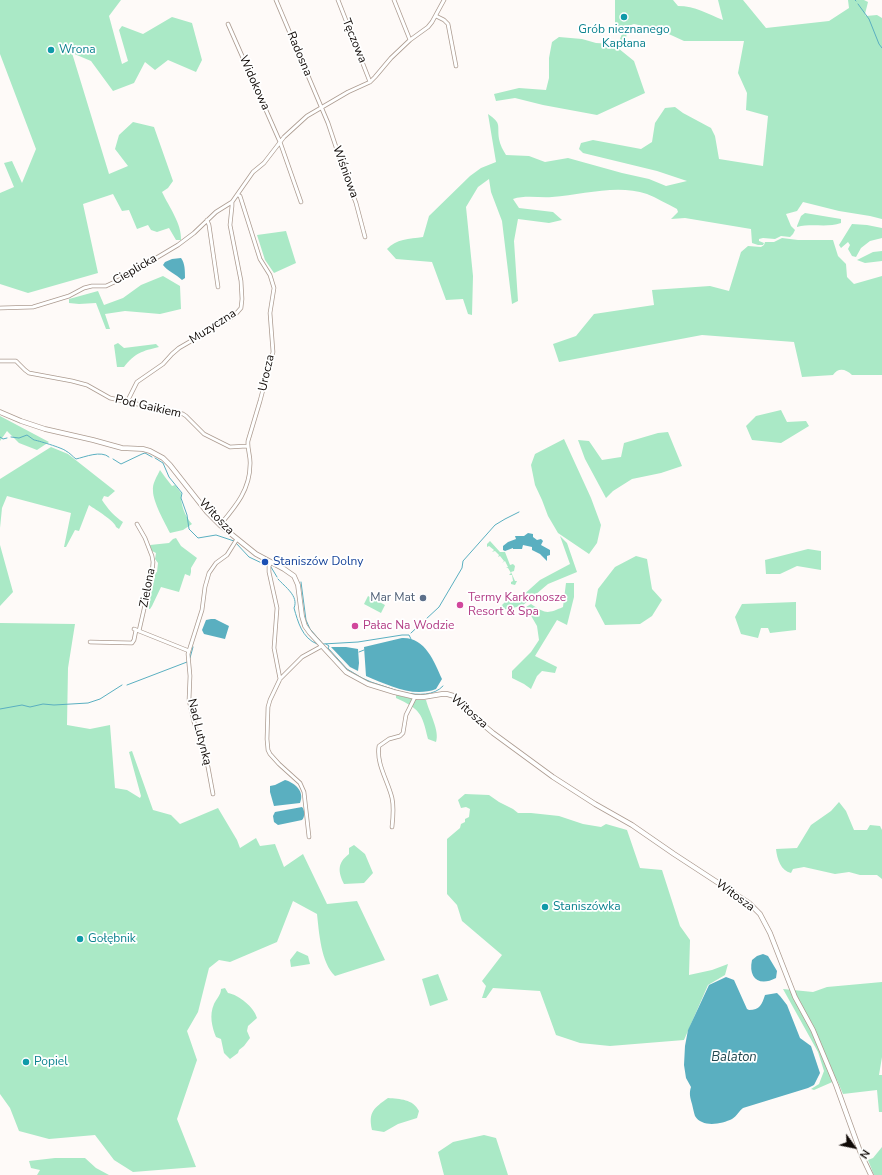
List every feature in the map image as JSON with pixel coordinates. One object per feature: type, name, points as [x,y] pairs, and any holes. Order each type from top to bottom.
[{"type":"street","name":"Radosna","points":[[276,0],[322,108]]},
{"type":"street","name":"Tęczowa","points":[[338,0],[370,82]]},
{"type":"street","points":[[394,0],[410,40]]},
{"type":"street","points":[[370,82],[391,58],[410,40],[428,27],[436,16],[444,0]]},
{"type":"street","points":[[436,16],[448,24],[456,66]]},
{"type":"street","name":"Widokowa","points":[[228,24],[280,142],[301,202]]},
{"type":"street","name":"Cieplicka","points":[[0,308],[33,307],[69,296],[84,288],[112,284],[178,244],[194,233],[216,212],[232,202],[253,172],[268,158],[280,142],[307,116],[348,92],[370,82]]},
{"type":"street","name":"Wiśniowa","points":[[322,108],[356,203],[365,237]]},
{"type":"street","name":"Urocza","points":[[220,525],[241,499],[247,484],[250,454],[247,446],[273,352],[270,313],[274,288],[270,275],[260,259],[240,196],[238,195]]},
{"type":"street","name":"Muzyczna","points":[[127,402],[135,385],[143,377],[163,364],[179,348],[234,316],[241,308],[241,281],[230,225],[232,202]]},
{"type":"street","points":[[207,220],[218,287]]},
{"type":"street","name":"Pod Gaikiem","points":[[0,361],[16,361],[29,373],[77,382],[90,387],[105,396],[183,414],[203,433],[228,446],[233,448],[247,446]]},
{"type":"street","name":"Witosza","points":[[0,412],[46,429],[122,448],[143,449],[155,453],[163,458],[207,512],[220,525],[256,554],[294,576],[298,582],[302,616],[305,626],[346,672],[359,680],[394,692],[415,697],[442,694],[454,696],[493,734],[553,777],[580,795],[632,825],[749,903],[760,914],[770,933],[795,997],[813,1030],[839,1093],[861,1154],[871,1175]]},
{"type":"street","name":"Zielona","points":[[90,642],[130,643],[134,640],[152,574],[153,562],[146,538],[137,524]]},
{"type":"street","name":"Nad Lutynką","points":[[213,794],[208,766],[194,722],[189,700],[188,658],[202,610],[204,587],[209,573],[216,563],[227,555],[237,539]]},
{"type":"street","points":[[271,563],[269,566],[269,572],[277,608],[274,648],[280,679]]},
{"type":"street","points":[[136,630],[189,651]]},
{"type":"street","points":[[309,837],[304,792],[300,783],[272,757],[268,750],[267,739],[269,704],[280,679],[302,657],[322,646]]},
{"type":"street","points":[[392,827],[392,799],[380,765],[378,752],[379,746],[389,739],[400,736],[403,733],[406,715],[415,697]]},
{"type":"green space","points":[[0,0],[121,0],[109,16],[122,64],[128,61],[119,30],[122,26],[143,34],[172,17],[192,23],[202,60],[196,72],[168,60],[155,70],[145,62],[134,83],[113,91],[91,61],[72,53],[109,174],[128,166],[115,149],[119,135],[133,122],[154,127],[173,181],[168,188],[162,192],[177,222],[181,234],[181,240],[176,240],[169,228],[157,232],[151,230],[148,225],[137,229],[129,210],[122,211],[113,194],[83,204],[98,273],[28,293],[0,284],[0,193],[14,187],[4,163],[12,161],[22,183],[36,149],[0,54]]},
{"type":"green space","points":[[615,0],[673,0],[678,6],[696,9],[723,20],[718,0],[743,0],[766,28],[829,21],[849,8],[848,0],[864,0],[868,2],[865,14],[866,16],[877,15],[882,18],[882,219],[839,211],[803,202],[797,211],[786,214],[791,226],[795,230],[790,237],[781,236],[775,239],[759,239],[759,241],[764,243],[763,245],[758,245],[752,243],[751,229],[685,218],[671,219],[678,212],[677,209],[647,194],[635,191],[611,190],[564,196],[513,199],[519,208],[553,212],[562,220],[549,223],[518,219],[514,241],[518,301],[512,304],[502,221],[491,192],[489,179],[478,187],[466,207],[473,276],[472,315],[468,314],[463,299],[446,300],[432,262],[396,259],[387,249],[399,241],[423,237],[429,216],[470,176],[481,168],[496,162],[488,114],[497,122],[499,141],[506,155],[529,156],[545,162],[568,158],[649,179],[666,186],[687,181],[657,171],[583,153],[579,149],[581,143],[593,140],[641,149],[652,142],[655,123],[665,108],[675,107],[711,128],[715,136],[719,159],[763,166],[768,116],[746,110],[747,93],[738,73],[744,41],[684,41],[660,30],[634,24],[628,26],[625,44],[622,46],[618,44],[622,34],[619,29],[615,27]]},
{"type":"green space","points":[[559,37],[613,44],[634,61],[645,93],[597,115],[515,98],[496,101],[494,94],[519,88],[546,90],[549,78],[549,58],[552,42]]},
{"type":"green space","points":[[805,213],[841,219],[841,223],[797,227],[801,216]]},
{"type":"green space","points":[[852,224],[882,228],[882,238],[870,241],[861,248],[856,257],[852,256],[848,249],[850,245],[848,242],[841,248],[839,245]]},
{"type":"green space","points":[[286,231],[296,263],[274,273],[265,260],[257,235]]},
{"type":"green space","points":[[782,238],[798,240],[833,240],[838,256],[846,264],[847,277],[854,284],[882,276],[882,375],[852,375],[847,371],[840,370],[835,372],[833,375],[802,377],[794,342],[702,335],[559,362],[553,344],[576,336],[594,314],[654,305],[652,290],[710,286],[729,291],[741,252],[748,246],[761,247],[765,242],[774,242]]},
{"type":"green space","points":[[882,251],[882,261],[865,263],[857,260],[873,252]]},
{"type":"green space","points":[[163,276],[180,286],[181,309],[160,314],[125,311],[105,314],[110,329],[106,329],[96,303],[69,303],[69,299],[98,291],[104,305],[123,298],[141,285]]},
{"type":"green space","points":[[118,343],[124,348],[156,344],[159,347],[139,353],[124,367],[117,367],[114,345]]},
{"type":"green space","points":[[781,410],[787,422],[806,421],[809,426],[781,443],[752,440],[746,426],[756,416]]},
{"type":"green space","points":[[0,416],[49,442],[37,450],[19,443],[7,431],[0,441]]},
{"type":"green space","points":[[668,432],[682,466],[661,473],[632,479],[613,491],[606,498],[585,459],[578,440],[589,441],[602,460],[621,457],[624,443],[658,433]]},
{"type":"green space","points":[[564,439],[591,498],[601,525],[597,543],[589,554],[558,533],[548,516],[535,485],[531,465],[535,454]]},
{"type":"green space","points":[[51,447],[68,454],[115,491],[108,497],[104,496],[102,500],[111,512],[123,522],[119,529],[109,519],[89,505],[79,531],[75,530],[66,547],[64,547],[71,513],[7,496],[2,508],[0,528],[0,479]]},
{"type":"green space","points":[[160,470],[172,486],[175,485],[181,493],[181,501],[184,510],[187,518],[192,524],[183,530],[170,533],[157,506],[153,488]]},
{"type":"green space","points":[[560,536],[567,543],[577,572],[548,584],[522,606],[496,611],[508,599],[515,599],[516,596],[519,595],[521,597],[540,580],[570,564]]},
{"type":"green space","points":[[176,538],[181,546],[197,558],[191,568],[190,576],[185,574],[179,592],[161,587],[149,609],[149,601],[155,577],[154,574],[157,572],[158,563],[155,559],[156,553],[152,551],[150,545],[169,543]]},
{"type":"green space","points":[[490,541],[500,552],[505,552],[510,565],[513,564],[515,566],[514,571],[511,572],[515,581],[517,581],[515,585],[511,584],[513,581],[512,575],[509,575],[511,573],[508,568],[506,568],[508,567],[505,561],[502,563],[504,561],[500,556],[498,557],[499,555],[495,551],[492,552],[494,550],[489,546],[487,547],[487,544]]},
{"type":"green space","points":[[0,545],[13,592],[0,606]]},
{"type":"green space","points":[[808,549],[821,551],[821,570],[797,566],[780,574],[766,574],[765,560]]},
{"type":"green space","points":[[636,556],[647,559],[652,589],[662,600],[652,616],[640,624],[605,625],[595,606],[598,589],[615,567]]},
{"type":"green space","points":[[566,583],[574,583],[574,597],[567,625],[557,620],[535,656],[557,667],[555,673],[542,671],[537,676],[531,689],[512,678],[512,671],[531,652],[539,640],[537,626],[526,607],[531,604],[540,610],[550,612],[563,607]]},
{"type":"green space","points":[[368,596],[385,605],[381,613],[364,604]]},
{"type":"green space","points":[[796,602],[796,630],[770,633],[768,628],[761,628],[758,638],[741,634],[735,617],[742,604]]},
{"type":"green space","points":[[0,623],[75,624],[68,668],[67,725],[90,729],[110,725],[115,788],[127,790],[140,798],[141,796],[129,752],[132,751],[153,810],[171,815],[180,824],[218,808],[237,840],[240,848],[256,838],[260,846],[275,844],[284,867],[303,854],[327,904],[357,901],[385,960],[335,976],[330,970],[324,955],[317,914],[293,901],[277,942],[230,962],[219,960],[209,968],[198,1012],[187,1031],[197,1060],[177,1119],[196,1167],[133,1172],[114,1160],[95,1135],[49,1139],[19,1131],[10,1108],[0,1094]]},
{"type":"green space","points":[[396,695],[418,700],[426,700],[437,732],[436,742],[428,739],[424,723],[419,713],[410,705],[396,698]]},
{"type":"green space","points":[[465,794],[489,795],[518,813],[559,816],[583,824],[601,827],[606,824],[627,830],[640,868],[662,870],[680,926],[690,940],[689,975],[712,970],[728,964],[725,975],[708,985],[684,1040],[610,1046],[580,1043],[556,1035],[540,991],[493,988],[486,998],[482,998],[486,986],[482,981],[502,955],[462,921],[457,905],[447,894],[447,839],[460,828],[461,824],[465,822],[465,819],[469,817],[470,809],[466,807],[461,808],[458,800]]},
{"type":"green space","points":[[839,802],[846,811],[854,830],[867,830],[870,825],[880,826],[882,830],[882,879],[877,875],[860,875],[849,872],[835,874],[804,867],[793,869],[791,873],[785,870],[780,864],[776,849],[797,848],[811,825],[831,811]]},
{"type":"green space","points":[[354,845],[365,854],[373,873],[364,883],[344,884],[340,872],[341,864],[345,857],[349,854],[349,848]]},
{"type":"green space","points":[[297,951],[308,956],[310,964],[291,967],[290,960]]},
{"type":"green space","points":[[438,974],[448,1000],[430,1006],[422,979]]},
{"type":"green space","points":[[882,982],[882,1057],[879,1075],[882,1075],[882,1112],[879,1112],[877,1090],[843,1094],[837,1080],[814,1090],[811,1089],[819,1084],[824,1071],[818,1052],[783,989],[813,992],[827,987]]},
{"type":"green space","points":[[225,988],[228,993],[237,996],[246,1002],[253,1010],[257,1018],[248,1026],[247,1031],[250,1038],[238,1053],[230,1059],[224,1053],[221,1039],[216,1037],[212,1021],[212,1008],[221,989]]},
{"type":"green space","points":[[388,1098],[406,1100],[413,1104],[419,1111],[417,1118],[398,1124],[384,1132],[372,1130],[371,1119],[373,1111]]},
{"type":"green space","points":[[484,1135],[496,1138],[508,1175],[444,1175],[438,1152],[453,1142]]},
{"type":"green space","points":[[882,1147],[882,1175],[874,1175],[868,1160],[873,1158]]},
{"type":"green space","points":[[55,1158],[85,1158],[96,1168],[109,1175],[37,1175],[40,1170],[31,1168],[29,1161]]},
{"type":"water","points":[[181,258],[185,273],[185,278],[182,280],[163,265],[165,262],[172,259]]},
{"type":"water","points":[[528,533],[533,534],[533,537],[537,540],[541,539],[543,541],[541,545],[550,550],[550,555],[547,556],[547,561],[540,554],[532,550],[532,547],[523,545],[522,549],[513,548],[505,551],[503,550],[503,546],[516,539],[515,536],[524,536]]},
{"type":"water","points":[[215,619],[229,626],[225,639],[204,634],[202,630],[206,620]]},
{"type":"water","points":[[402,638],[417,641],[428,651],[442,679],[436,689],[418,692],[410,691],[366,676],[364,647]]},
{"type":"water","points":[[331,647],[358,649],[358,671],[350,667]]},
{"type":"water","points":[[285,780],[295,785],[300,791],[300,803],[274,806],[270,786]]},
{"type":"water","points":[[302,807],[304,810],[304,817],[302,820],[278,825],[274,822],[273,816],[275,812]]},
{"type":"water","points":[[763,954],[768,956],[777,971],[776,978],[765,982],[756,979],[753,976],[751,966],[752,960]]},
{"type":"water","name":"Balaton","points":[[726,977],[734,980],[747,1009],[749,1010],[758,1008],[765,995],[777,993],[780,996],[787,1005],[800,1038],[811,1046],[820,1073],[814,1085],[808,1088],[743,1108],[734,1118],[728,1121],[707,1124],[698,1120],[695,1116],[690,1095],[691,1087],[686,1078],[684,1065],[685,1046],[688,1030],[709,985]]},
{"type":"waterway","points":[[858,4],[869,19],[882,48]]},
{"type":"waterway","points":[[11,437],[19,438],[27,435],[34,440],[50,444],[64,450],[76,459],[97,454],[102,454],[109,457]]},
{"type":"waterway","points":[[0,437],[3,439],[7,438]]},
{"type":"waterway","points":[[113,459],[121,464],[145,453],[152,457]]},
{"type":"waterway","points":[[155,458],[163,463],[169,477],[182,493],[181,498],[187,515],[189,529],[198,538],[216,535],[234,541]]},
{"type":"waterway","points":[[411,633],[439,607],[462,568],[463,561],[495,525],[519,512]]},
{"type":"waterway","points":[[236,543],[249,557],[268,566]]},
{"type":"waterway","points":[[271,567],[277,577]]},
{"type":"waterway","points":[[278,579],[295,600],[294,608],[301,629],[308,638],[317,644]]},
{"type":"waterway","points":[[301,582],[306,620],[310,629],[323,644],[358,642],[402,635],[409,635],[411,639]]},
{"type":"waterway","points":[[326,644],[347,669],[371,682],[401,692]]},
{"type":"waterway","points":[[190,658],[193,647]]},
{"type":"waterway","points":[[359,652],[364,650]]},
{"type":"waterway","points":[[127,685],[187,662]]},
{"type":"waterway","points":[[0,709],[22,705],[30,707],[43,704],[54,705],[88,703],[100,699],[122,685]]},
{"type":"waterway","points":[[406,693],[431,693],[443,686]]},
{"type":"place","name":"Grób nieznanego Kapłana","points":[[624,17]]},
{"type":"place","name":"Wrona","points":[[51,50]]},
{"type":"place","name":"Staniszów Dolny","points":[[265,562]]},
{"type":"place","name":"Mar Mat","points":[[423,598]]},
{"type":"place","name":"Termy Karkonosze Resort & Spa","points":[[460,605]]},
{"type":"place","name":"Pałac Na Wodzie","points":[[355,626]]},
{"type":"place","name":"Staniszówka","points":[[545,907]]},
{"type":"place","name":"Gołębnik","points":[[80,939]]},
{"type":"place","name":"Popiel","points":[[26,1062]]}]
